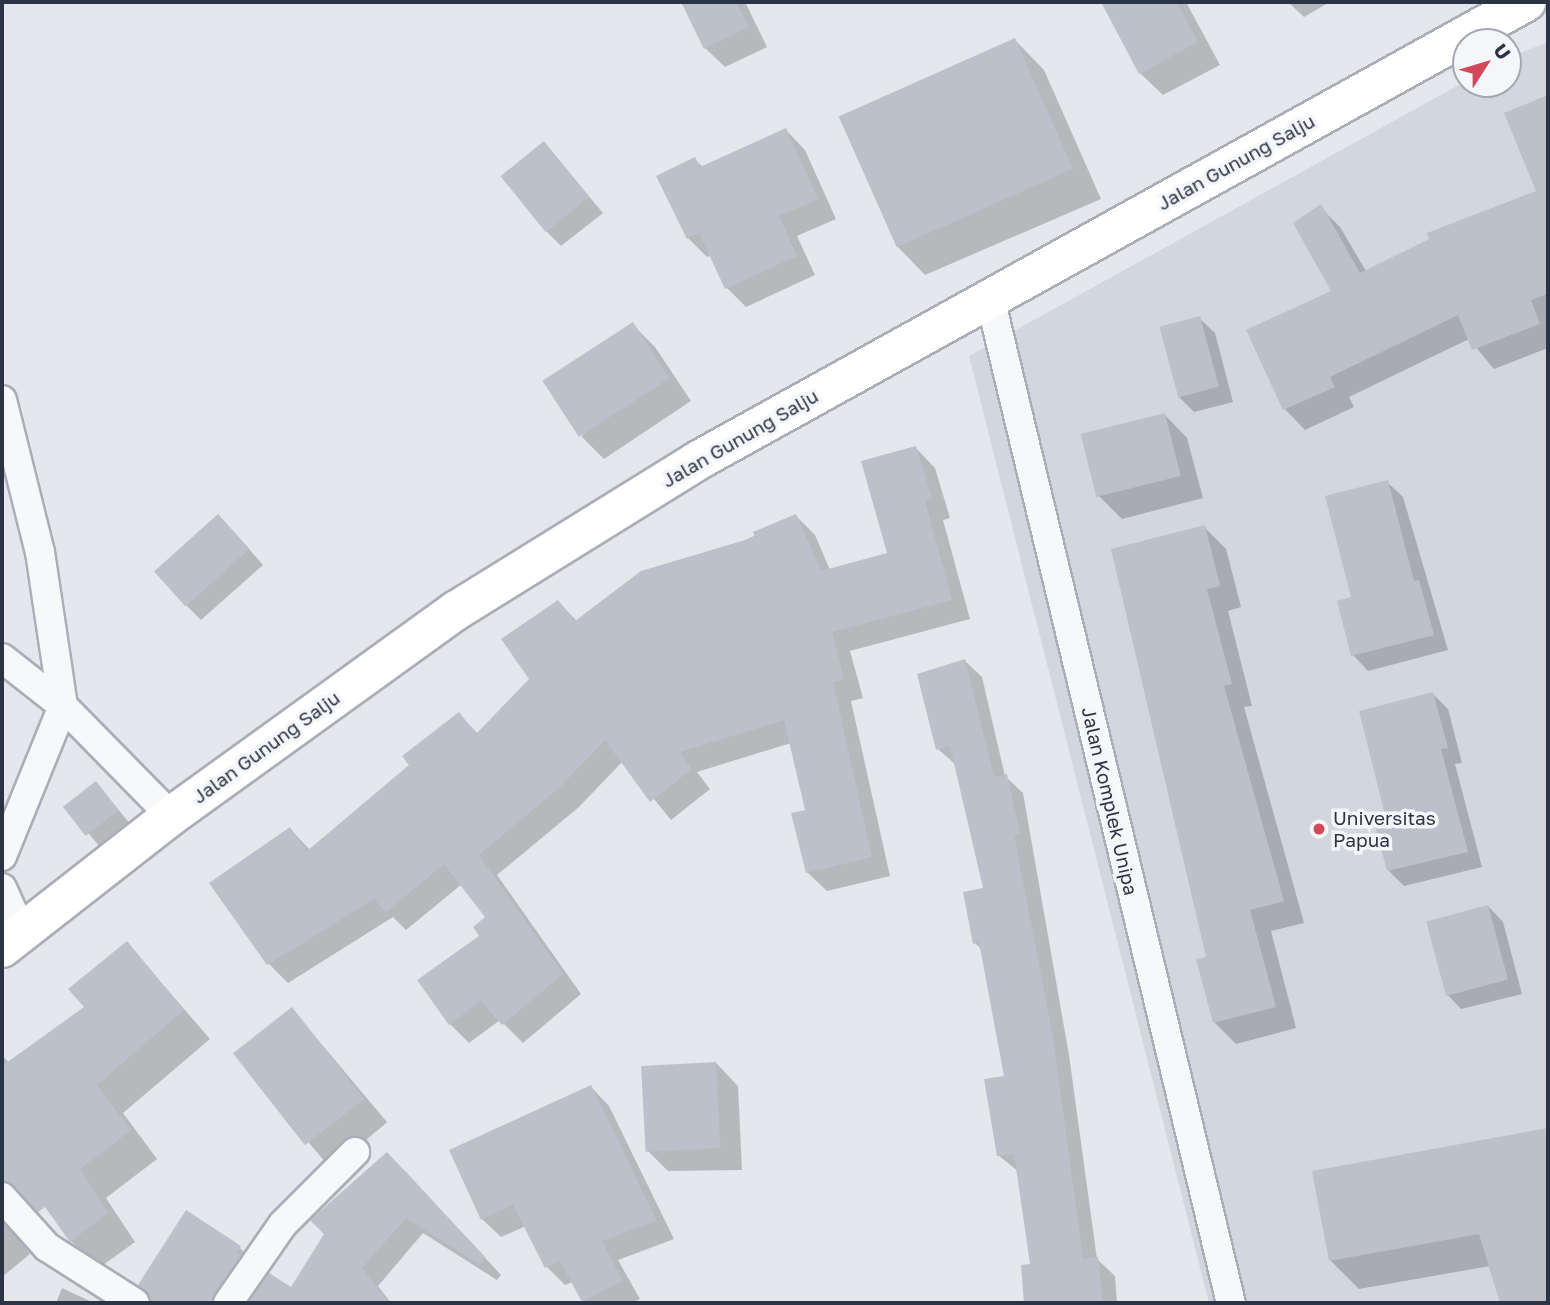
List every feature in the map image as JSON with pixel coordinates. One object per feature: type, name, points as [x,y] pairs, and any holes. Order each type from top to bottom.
[{"type":"main road","name":"Jalan Gunung Salju","points":[[12,940],[171,816],[457,610],[697,461],[1526,2]]},
{"type":"street","name":"Jalan Komplek Unipa","points":[[990,298],[1231,1303]]},
{"type":"street","points":[[2,400],[40,552],[63,706],[2,856]]},
{"type":"street","points":[[2,658],[63,706],[171,816]]},
{"type":"street","points":[[2,888],[12,940]]},
{"type":"street","points":[[228,1303],[283,1224],[355,1152]]},
{"type":"street","points":[[2,1197],[47,1247],[135,1303]]},
{"type":"shaded area","name":"Universitas Papua","points":[[1548,42],[1548,1303],[1209,1303],[969,356],[1452,89],[1452,98],[1522,98],[1522,52]]},
{"type":"building","points":[[681,2],[736,2],[749,27],[704,49]]},
{"type":"building","points":[[1101,2],[1177,2],[1198,42],[1139,74]]},
{"type":"building","points":[[1015,38],[1073,169],[897,247],[839,117]]},
{"type":"building","points":[[1548,95],[1548,294],[1531,300],[1540,324],[1472,350],[1458,315],[1330,377],[1335,387],[1283,410],[1246,330],[1331,291],[1293,223],[1321,204],[1360,273],[1429,239],[1427,233],[1536,191],[1504,113]]},
{"type":"building","points":[[786,128],[818,199],[779,216],[797,256],[725,289],[699,233],[687,239],[656,176],[695,157],[700,167]]},
{"type":"building","points":[[544,141],[589,197],[546,232],[500,176]]},
{"type":"building","points":[[1200,316],[1219,387],[1178,397],[1159,327]]},
{"type":"building","points":[[633,322],[669,378],[579,437],[542,381]]},
{"type":"building","points":[[1165,413],[1181,476],[1096,497],[1081,434]]},
{"type":"building","points":[[916,446],[932,499],[925,501],[952,600],[832,632],[844,679],[833,682],[872,857],[806,873],[791,813],[805,810],[784,720],[680,752],[692,769],[650,802],[605,740],[559,788],[479,855],[563,974],[502,1025],[481,1001],[449,1025],[417,980],[479,936],[473,927],[485,917],[444,864],[386,912],[374,899],[267,965],[209,883],[290,827],[307,851],[409,765],[402,756],[459,712],[476,734],[529,679],[501,639],[558,600],[575,621],[641,571],[755,537],[753,532],[796,514],[821,571],[887,553],[861,461]]},
{"type":"building","points":[[1388,480],[1414,581],[1419,580],[1434,635],[1351,656],[1337,601],[1351,597],[1325,496]]},
{"type":"building","points":[[218,514],[249,549],[186,606],[154,572]]},
{"type":"building","points":[[1205,525],[1220,586],[1207,589],[1232,684],[1224,686],[1284,901],[1250,910],[1276,1007],[1213,1023],[1196,959],[1206,957],[1111,549]]},
{"type":"building","points":[[965,659],[994,777],[1007,774],[1020,833],[1014,835],[1053,1037],[1083,1259],[1098,1257],[1103,1303],[1024,1303],[1021,1265],[1030,1264],[1014,1154],[997,1156],[984,1079],[1004,1076],[979,942],[973,944],[963,892],[983,888],[950,746],[936,750],[917,674]]},
{"type":"building","points":[[1433,692],[1448,748],[1441,749],[1468,852],[1387,871],[1373,818],[1385,815],[1359,711]]},
{"type":"building","points":[[96,781],[119,810],[86,836],[63,807]]},
{"type":"building","points":[[1488,905],[1508,979],[1446,996],[1426,922]]},
{"type":"building","points":[[127,941],[184,1010],[97,1085],[131,1130],[80,1169],[108,1213],[70,1242],[45,1207],[38,1212],[14,1186],[2,1181],[2,1066],[84,1007],[68,989]]},
{"type":"building","points":[[292,1007],[364,1099],[305,1145],[233,1053]]},
{"type":"building","points":[[716,1062],[721,1148],[646,1152],[641,1066]]},
{"type":"building","points":[[591,1085],[657,1221],[602,1241],[623,1281],[582,1302],[560,1261],[545,1268],[513,1205],[481,1220],[449,1150]]},
{"type":"building","points":[[1548,1128],[1548,1303],[1500,1303],[1479,1234],[1329,1261],[1312,1171]]},
{"type":"building","points":[[387,1152],[486,1258],[480,1265],[406,1218],[362,1268],[389,1303],[248,1303],[269,1273],[291,1287],[324,1234],[310,1220]]},
{"type":"building","points":[[186,1210],[241,1246],[237,1253],[241,1255],[212,1303],[152,1303],[138,1285]]},
{"type":"place","name":"Universitas Papua","points":[[1319,829]]}]
